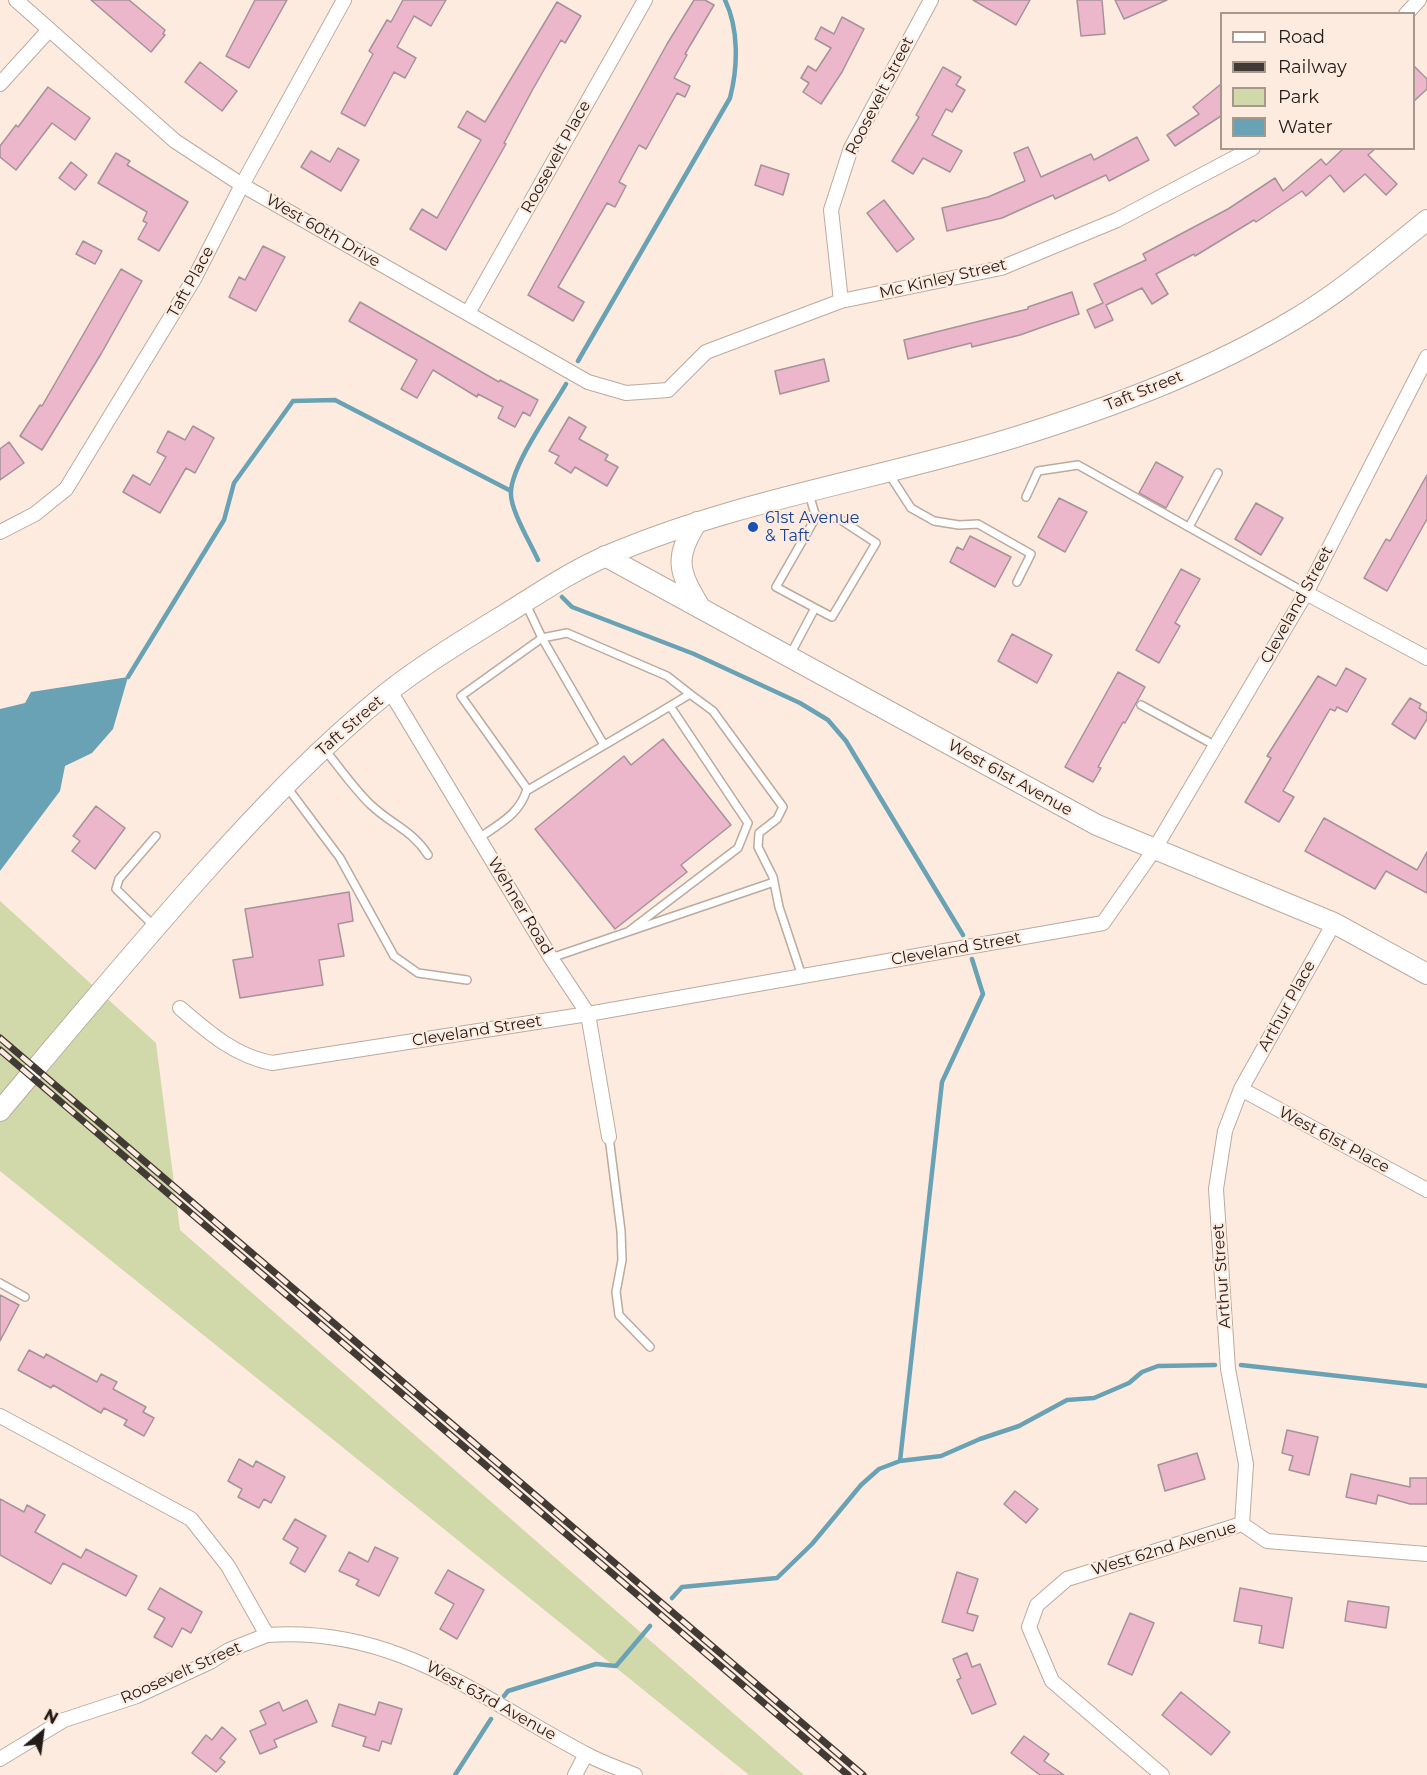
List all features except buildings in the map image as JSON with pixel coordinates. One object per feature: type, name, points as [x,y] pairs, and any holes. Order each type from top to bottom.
[{"type":"main road","name":"Taft Street","points":[[0,1111],[155,927],[323,748],[390,691],[566,576],[605,556],[697,522],[817,488],[1015,437],[1136,396],[1221,358],[1296,319],[1369,267],[1427,220]]},
{"type":"main road","points":[[697,522],[682,544],[681,564],[685,582],[701,609]]},
{"type":"main road","name":"West 61st Avenue","points":[[605,556],[1097,825],[1334,923],[1427,974]]},
{"type":"street","name":"West 60th Drive","points":[[16,0],[175,141],[242,185],[588,381],[626,393],[668,390]]},
{"type":"street","name":"Taft Place","points":[[0,532],[35,514],[66,489],[194,279],[242,185],[344,0]]},
{"type":"street","name":"Roosevelt Place","points":[[468,313],[645,0]]},
{"type":"street","name":"Roosevelt Street","points":[[842,301],[831,210],[850,148],[931,0]]},
{"type":"street","points":[[1408,12],[1419,0]]},
{"type":"street","points":[[0,84],[49,30]]},
{"type":"street","name":"Mc Kinley Street","points":[[668,390],[706,352],[842,301],[1001,268],[1117,220],[1249,150]]},
{"type":"street","name":"Cleveland Street","points":[[180,1008],[227,1045],[254,1060],[272,1063],[588,1014],[1103,923],[1154,850],[1306,593],[1427,357]]},
{"type":"street","points":[[1306,593],[1427,658]]},
{"type":"street","name":"Wehner Road","points":[[390,691],[551,958],[588,1014],[609,1137]]},
{"type":"street","name":"Arthur Place","points":[[1240,1089],[1334,923]]},
{"type":"street","name":"West 61st Place","points":[[1240,1089],[1427,1190]]},
{"type":"street","name":"Arthur Street","points":[[1240,1089],[1225,1131],[1216,1189],[1228,1369],[1246,1464],[1242,1524]]},
{"type":"street","points":[[0,1416],[191,1519],[228,1566],[267,1635]]},
{"type":"street","name":"West 62nd Avenue","points":[[1162,1775],[1052,1681],[1029,1627],[1037,1605],[1067,1579],[1242,1524],[1267,1541],[1427,1554]]},
{"type":"street","name":"West 63rd Avenue","points":[[267,1635],[299,1633],[369,1643],[435,1668],[586,1754],[635,1775]]},
{"type":"street","name":"Roosevelt Street","points":[[0,1760],[64,1720],[137,1696],[210,1662],[229,1650],[267,1635]]},
{"type":"street","points":[[575,1775],[586,1754]]},
{"type":"lane","points":[[1026,497],[1038,471],[1078,465],[1306,593]]},
{"type":"lane","points":[[887,471],[911,508],[934,521],[959,525],[978,524],[1031,554],[1017,582]]},
{"type":"lane","points":[[1189,527],[1218,473]]},
{"type":"lane","points":[[816,517],[838,518],[876,543],[832,617],[776,587],[816,517],[817,488]]},
{"type":"lane","points":[[525,602],[542,638],[604,745]]},
{"type":"lane","points":[[789,657],[814,608]]},
{"type":"lane","points":[[527,789],[461,696],[542,638],[567,633],[667,676],[713,711],[783,807],[777,819],[759,833],[758,847],[774,882],[779,907],[802,976]]},
{"type":"lane","points":[[479,838],[514,813],[523,803],[527,789],[690,694]]},
{"type":"lane","points":[[1141,705],[1216,746]]},
{"type":"lane","points":[[629,932],[738,848],[748,823],[670,706]]},
{"type":"lane","points":[[323,748],[370,804],[392,823],[416,837],[428,855]]},
{"type":"lane","points":[[286,785],[340,858],[394,956],[418,973],[467,980]]},
{"type":"lane","points":[[155,927],[116,889],[119,879],[156,836]]},
{"type":"lane","points":[[551,958],[774,882]]},
{"type":"lane","points":[[609,1137],[621,1231],[622,1260],[616,1292],[619,1315],[650,1347]]},
{"type":"lane","points":[[0,1283],[26,1297]]},
{"type":"green space","points":[[0,901],[156,1043],[180,1230],[804,1775],[749,1775],[0,1171]]},
{"type":"water","points":[[128,677],[113,729],[92,753],[65,766],[60,791],[0,871],[0,709],[25,703],[31,692]]},
{"type":"waterway","points":[[578,361],[730,98],[735,74],[736,48],[733,23],[725,0]]},
{"type":"waterway","points":[[538,560],[513,507],[511,491],[513,479],[525,452],[566,384]]},
{"type":"waterway","points":[[128,677],[224,520],[234,483],[293,401],[335,400],[511,491]]},
{"type":"waterway","points":[[562,597],[572,607],[694,654],[800,703],[828,720],[846,741],[963,935]]},
{"type":"waterway","points":[[900,1461],[942,1082],[983,994],[972,959]]},
{"type":"waterway","points":[[672,1598],[682,1587],[777,1578],[812,1544],[861,1485],[879,1469],[900,1461],[941,1456],[980,1439],[1019,1426],[1067,1400],[1094,1398],[1129,1383],[1142,1372],[1158,1366],[1215,1365]]},
{"type":"waterway","points":[[1241,1365],[1427,1386]]},
{"type":"waterway","points":[[504,1696],[508,1691],[596,1664],[616,1666],[650,1626]]},
{"type":"waterway","points":[[455,1775],[491,1719]]},
{"type":"railway","points":[[0,1038],[863,1775]]},
{"type":"railway","points":[[0,1050],[848,1775]]},
{"type":"place","name":"61st Avenue & Taft","points":[[753,527]]}]
